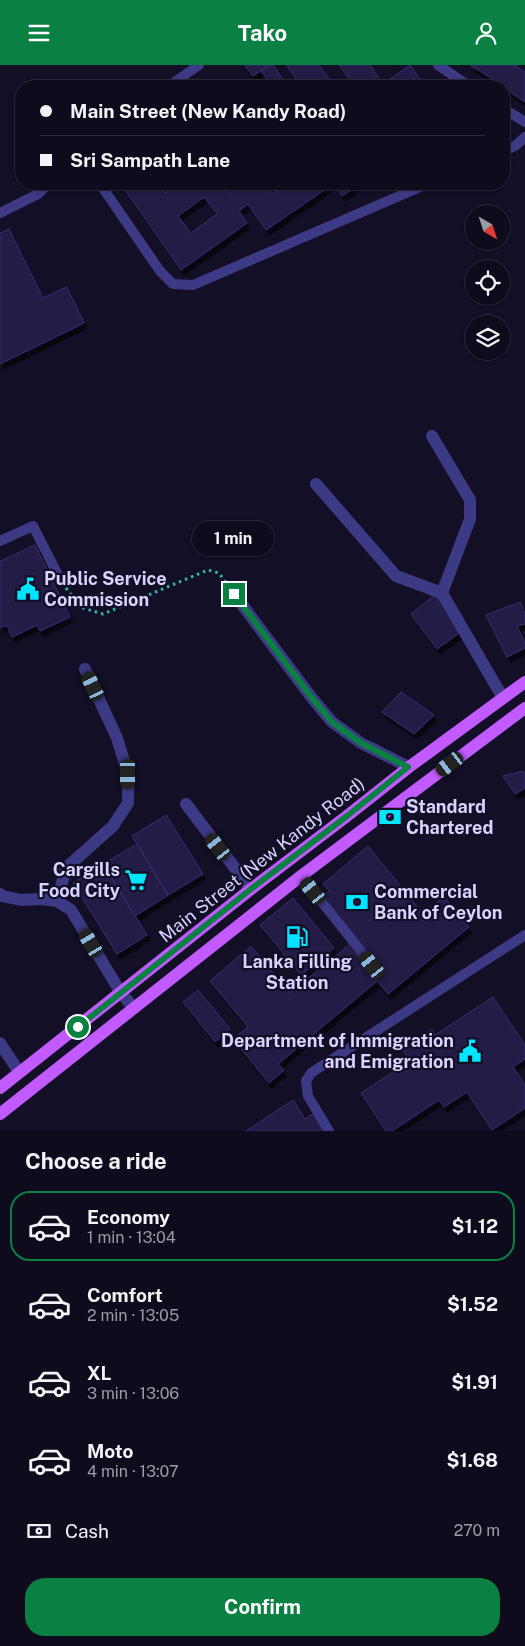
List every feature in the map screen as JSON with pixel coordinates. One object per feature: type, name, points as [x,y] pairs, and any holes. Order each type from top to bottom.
[{"type":"main road","name":"Main Street (New Kandy Road)","points":[[0,1088],[19,1071],[408,767],[525,682]]},
{"type":"main road","name":"Main Street (New Kandy Road)","points":[[0,1114],[301,876],[525,708]]},
{"type":"street","points":[[432,436],[470,500],[470,519],[442,593]]},
{"type":"street","points":[[316,484],[396,576],[442,593],[503,698]]},
{"type":"street","points":[[234,594],[332,722],[361,743],[408,767]]},
{"type":"street","points":[[57,901],[66,868],[113,826],[128,803],[128,774],[116,738],[85,669]]},
{"type":"street","points":[[186,804],[251,889]]},
{"type":"street","points":[[0,894],[22,900],[42,899],[57,901],[71,910],[121,993],[134,1008]]},
{"type":"street","points":[[0,1043],[19,1071]]},
{"type":"lane","points":[[178,80],[199,65]]},
{"type":"lane","points":[[438,65],[460,80]]},
{"type":"lane","points":[[510,113],[525,122]]},
{"type":"lane","points":[[510,148],[525,137]]},
{"type":"lane","points":[[0,213],[38,194],[42,190]]},
{"type":"lane","points":[[104,190],[160,271],[174,284],[193,285],[414,190]]},
{"type":"lane","points":[[0,541],[33,526],[59,577]]},
{"type":"lane","points":[[301,876],[372,965]]},
{"type":"lane","points":[[330,1131],[308,1095],[306,1081],[311,1073],[525,935]]},
{"type":"path","points":[[59,577],[80,607],[103,614],[208,570],[219,573],[234,594]]},
{"type":"building","points":[[245,65],[270,65],[253,76]]},
{"type":"building","points":[[273,65],[283,80],[268,80],[261,71]]},
{"type":"building","points":[[286,65],[319,65],[330,80],[295,80],[296,79]]},
{"type":"building","points":[[339,65],[370,65],[380,80],[350,80]]},
{"type":"building","points":[[410,65],[421,80],[389,80]]},
{"type":"building","points":[[470,65],[515,65],[525,72],[525,102],[510,92],[510,80],[494,80]]},
{"type":"building","points":[[125,190],[163,190],[165,193],[169,190],[226,190],[229,194],[234,190],[269,190],[272,194],[278,190],[324,190],[266,230],[248,204],[239,211],[247,223],[181,270]],"holes":[[[204,197],[217,214],[191,233],[178,216]]]},
{"type":"building","points":[[338,190],[351,190],[342,196]]},
{"type":"building","points":[[9,229],[43,298],[67,287],[84,323],[0,364],[0,233]]},
{"type":"building","name":"Public Service Commission","points":[[35,545],[70,617],[40,631],[37,625],[12,637],[7,625],[0,628],[0,561]]},
{"type":"building","points":[[435,595],[462,631],[437,649],[411,614]]},
{"type":"building","points":[[520,602],[525,614],[525,624],[517,626],[525,643],[525,648],[507,657],[486,615]]},
{"type":"building","points":[[401,692],[434,715],[414,734],[382,712]]},
{"type":"building","points":[[523,771],[525,774],[525,788],[515,794],[503,776]]},
{"type":"building","points":[[166,815],[203,874],[168,895],[132,836]]},
{"type":"building","name":"Cargills Food City","points":[[137,844],[168,895],[135,916],[103,864]]},
{"type":"building","points":[[368,846],[423,914],[444,897],[469,927],[388,994],[377,981],[278,1064],[284,1070],[269,1083],[233,1039],[248,1027],[210,981],[251,946],[290,993],[355,940],[320,898],[329,891],[323,884]]},
{"type":"building","points":[[103,864],[147,935],[117,954],[73,883]]},
{"type":"building","name":"Lanka Filling Station","points":[[293,898],[334,948],[301,975],[260,925]]},
{"type":"building","points":[[198,990],[230,1029],[215,1042],[183,1002]]},
{"type":"building","points":[[493,997],[525,1045],[525,1059],[513,1067],[525,1085],[525,1108],[492,1130],[467,1092],[444,1107],[439,1100],[392,1131],[386,1131],[361,1093],[410,1061],[402,1049],[432,1029],[435,1035]]},
{"type":"building","points":[[293,1100],[305,1119],[313,1114],[324,1131],[246,1131]]},
{"type":"place","name":"Public Service Commission","points":[[28,589]]},
{"type":"place","name":"Standard Chartered","points":[[390,817]]},
{"type":"place","name":"Cargills Food City","points":[[136,880]]},
{"type":"place","name":"Commercial Bank of Ceylon","points":[[357,902]]},
{"type":"place","name":"Lanka Filling Station","points":[[297,937]]},
{"type":"place","name":"Department of Immigration and Emigration","points":[[470,1051]]},
{"type":"route","points":[[78,1027],[408,767],[361,743],[332,722],[234,594]]}]
